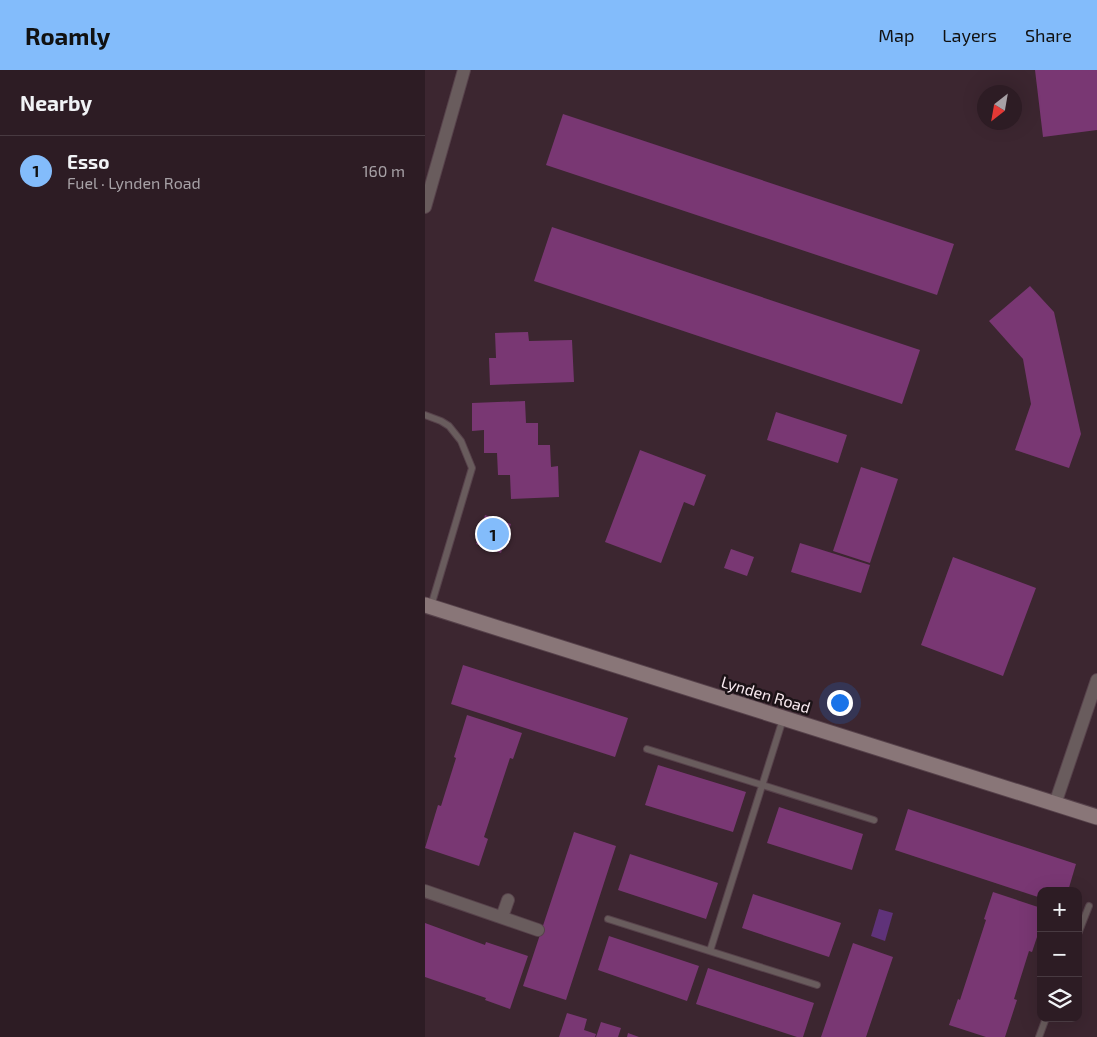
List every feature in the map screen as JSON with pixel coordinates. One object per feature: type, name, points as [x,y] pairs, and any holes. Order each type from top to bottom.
[{"type":"main road","name":"Lynden Road","points":[[428,606],[1097,817]]},
{"type":"street","points":[[425,207],[464,70]]},
{"type":"street","points":[[1055,804],[1097,680]]},
{"type":"street","points":[[425,891],[538,930]]},
{"type":"street","points":[[503,917],[508,900]]},
{"type":"lane","points":[[425,415],[449,426],[461,441],[472,468],[428,606]]},
{"type":"lane","points":[[710,952],[783,718]]},
{"type":"lane","points":[[647,749],[874,820]]},
{"type":"lane","points":[[1079,932],[1089,906]]},
{"type":"lane","points":[[608,919],[817,985]]},
{"type":"lane","points":[[1039,1037],[1045,1022]]},
{"type":"shaded area","points":[[879,909],[893,913],[885,941],[871,936]]},
{"type":"building","points":[[1035,70],[1097,70],[1097,130],[1043,137]]},
{"type":"building","points":[[563,114],[954,244],[937,295],[546,165]]},
{"type":"building","points":[[552,227],[920,350],[902,404],[534,281]]},
{"type":"building","points":[[1030,286],[1054,312],[1081,434],[1069,468],[1015,450],[1031,404],[1023,359],[989,321]]},
{"type":"building","points":[[528,332],[529,341],[572,340],[574,382],[490,385],[489,358],[496,358],[495,333]]},
{"type":"building","points":[[525,401],[526,423],[538,423],[538,445],[550,445],[551,467],[558,466],[559,497],[511,499],[510,475],[498,475],[497,453],[484,453],[484,430],[472,431],[472,403]]},
{"type":"building","points":[[776,412],[847,435],[838,463],[767,440]]},
{"type":"building","points":[[640,450],[706,475],[694,506],[684,502],[661,563],[605,542]]},
{"type":"building","points":[[861,467],[898,479],[870,563],[833,551]]},
{"type":"building","points":[[485,515],[511,524],[501,553],[476,544]]},
{"type":"building","points":[[800,543],[870,565],[861,593],[791,572]]},
{"type":"building","points":[[731,549],[754,557],[747,576],[724,568]]},
{"type":"building","points":[[953,557],[1036,588],[1003,676],[921,645]]},
{"type":"building","points":[[463,665],[628,718],[615,757],[451,704]]},
{"type":"building","points":[[467,715],[522,733],[513,759],[510,758],[484,837],[488,839],[479,866],[425,848],[438,805],[441,806]]},
{"type":"building","points":[[658,765],[746,792],[733,832],[645,805]]},
{"type":"building","points":[[779,807],[863,834],[852,870],[767,843]]},
{"type":"building","points":[[908,809],[1076,864],[1069,887],[1037,887],[1037,897],[895,850]]},
{"type":"building","points":[[574,832],[616,846],[566,1000],[523,986]]},
{"type":"building","points":[[630,854],[718,883],[706,919],[618,890]]},
{"type":"building","points":[[993,892],[1037,907],[1037,937],[1032,952],[1029,951],[1014,999],[1017,1000],[1005,1037],[986,1037],[949,1025],[958,999],[960,1000],[986,920],[984,919]]},
{"type":"building","points":[[753,894],[841,923],[829,957],[742,928]]},
{"type":"building","points":[[425,923],[485,945],[486,942],[528,956],[510,1009],[485,1000],[486,998],[425,977]]},
{"type":"building","points":[[609,936],[699,966],[687,1001],[598,970]]},
{"type":"building","points":[[853,943],[893,957],[866,1037],[821,1037]]},
{"type":"building","points":[[708,968],[814,1003],[803,1037],[797,1037],[696,1004]]},
{"type":"building","points":[[567,1013],[587,1019],[584,1030],[596,1034],[595,1037],[559,1037]]},
{"type":"building","points":[[601,1022],[621,1028],[618,1037],[596,1037]]},
{"type":"building","points":[[628,1033],[639,1037],[627,1037]]},
{"type":"place","name":"Esso","points":[[493,534]]}]
